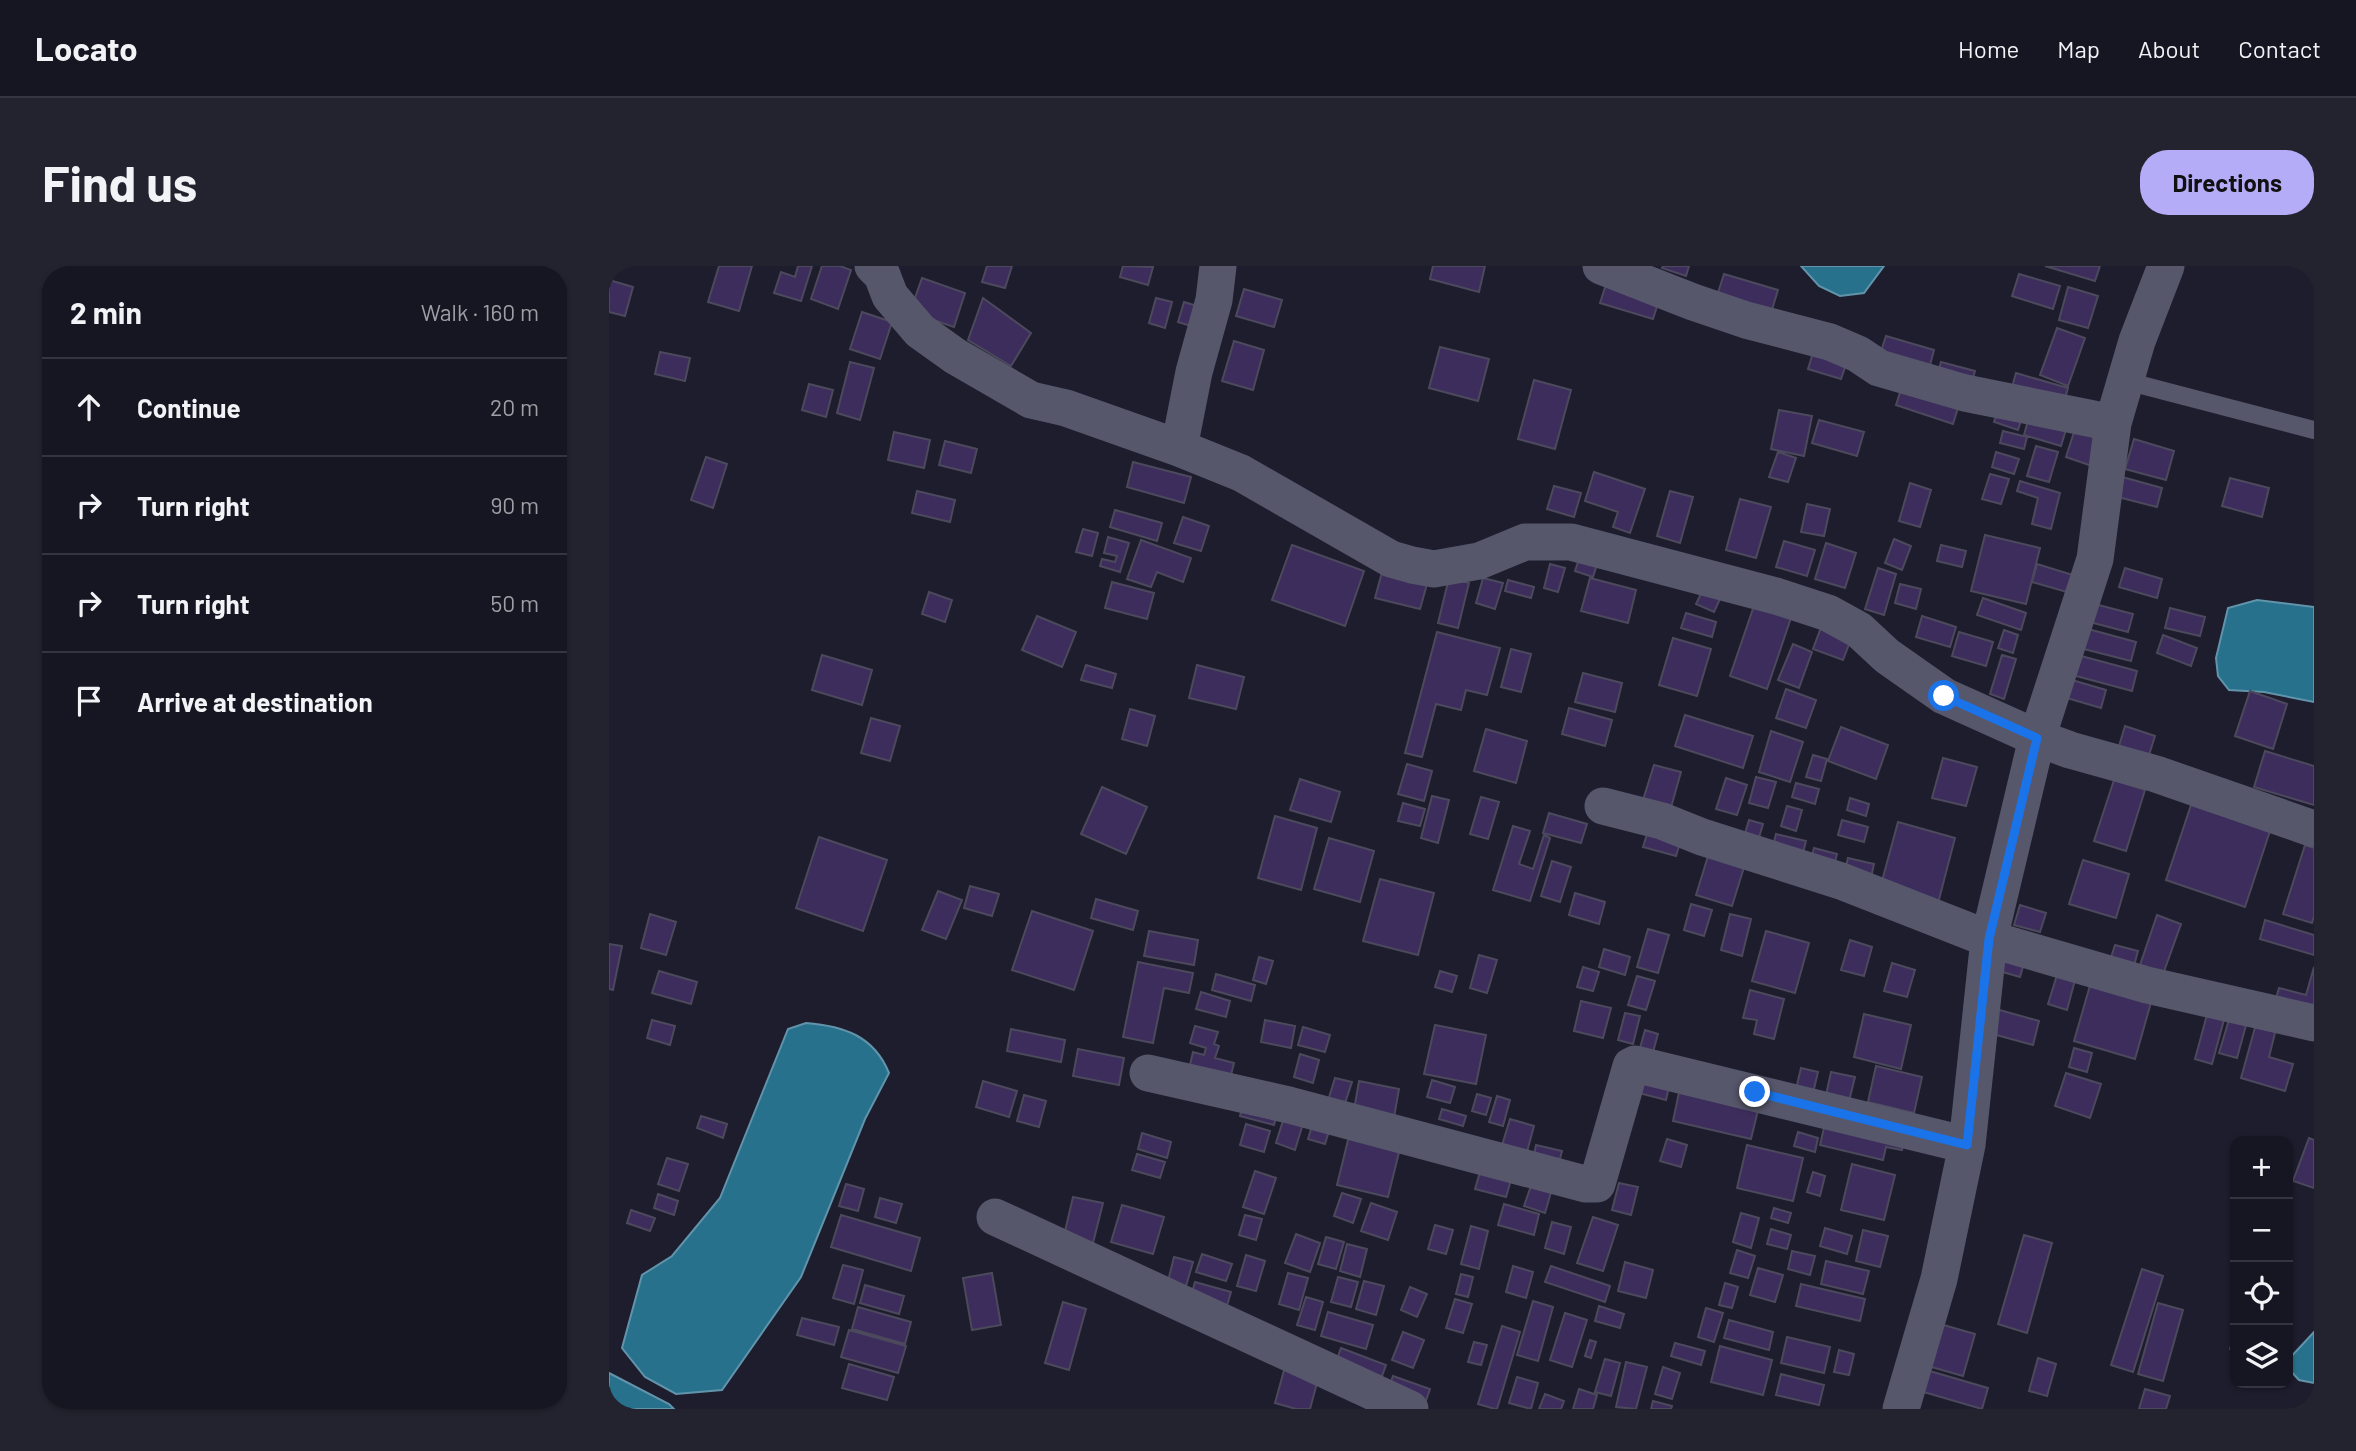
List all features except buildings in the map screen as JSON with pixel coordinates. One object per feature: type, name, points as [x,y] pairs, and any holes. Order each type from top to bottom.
[{"type":"street","points":[[873,266],[882,275],[890,296],[921,331],[955,356],[1031,400],[1066,408],[1241,473],[1391,559],[1434,569],[1479,561],[1525,542],[1571,542],[1705,576],[1828,613],[1859,630],[1887,656],[1944,696],[2037,738],[2156,774],[2314,829]]},
{"type":"street","points":[[1179,448],[1194,372],[1214,300],[1218,266]]},
{"type":"street","points":[[1601,266],[1746,320],[1830,342],[1879,368],[1965,393],[2113,423]]},
{"type":"street","points":[[1901,1409],[1939,1279],[1967,1145],[1989,939],[2037,738],[2095,559],[2113,423],[2137,341],[2166,266]]},
{"type":"street","points":[[1603,806],[1662,821],[1841,881],[1989,939],[2147,985],[2314,1023]]},
{"type":"street","points":[[1148,1073],[1289,1105],[1585,1184],[1597,1184],[1631,1066],[1635,1064],[1967,1145]]},
{"type":"street","points":[[995,1217],[1410,1409]]},
{"type":"lane","points":[[2126,381],[2314,430]]},
{"type":"water","points":[[1801,266],[1884,266],[1864,293],[1840,296],[1819,286]]},
{"type":"water","points":[[2257,600],[2314,607],[2314,702],[2264,692],[2229,690],[2218,676],[2216,658],[2228,608]]},
{"type":"water","points":[[806,1023],[833,1027],[856,1035],[875,1050],[889,1073],[865,1119],[801,1277],[722,1390],[676,1394],[645,1377],[622,1348],[642,1275],[672,1256],[720,1198],[788,1029]]},
{"type":"water","points":[[2314,1332],[2314,1383],[2299,1380],[2293,1373],[2293,1355]]},
{"type":"water","points":[[609,1373],[669,1404],[674,1409],[609,1409]]},
{"type":"route","points":[[1755,1092],[1967,1145],[1989,939],[2037,738],[1944,696]]}]
